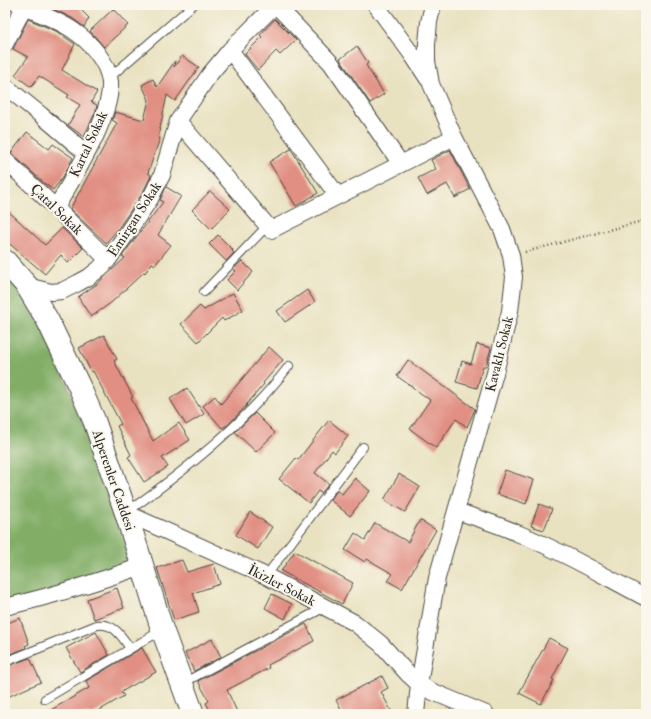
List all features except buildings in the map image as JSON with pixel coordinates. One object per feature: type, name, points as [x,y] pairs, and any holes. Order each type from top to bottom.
[{"type":"street","name":"Emirgan Sokak","points":[[27,286],[51,292],[62,291],[89,277],[108,260],[146,205],[162,175],[178,121],[210,74],[230,50],[276,5]]},
{"type":"street","points":[[276,5],[331,63],[401,164]]},
{"type":"street","points":[[376,5],[413,56],[431,84]]},
{"type":"street","name":"Kavaklı Sokak","points":[[416,714],[419,684],[437,578],[495,373],[510,310],[514,277],[511,255],[502,229],[454,137],[431,84],[427,61],[427,44],[429,22],[433,5]]},
{"type":"street","name":"Kartal Sokak","points":[[21,6],[60,22],[75,32],[100,58],[106,68],[109,78],[107,103],[94,139],[56,208]]},
{"type":"street","points":[[5,44],[21,6]]},
{"type":"street","points":[[230,50],[338,196]]},
{"type":"street","points":[[5,86],[41,114],[86,153]]},
{"type":"street","points":[[178,121],[271,230],[454,137]]},
{"type":"street","name":"Çatal Sokak","points":[[5,160],[108,260]]},
{"type":"street","name":"Alperenler Caddesi","points":[[5,261],[27,286],[48,321],[94,420],[126,513],[162,629],[193,714]]},
{"type":"street","points":[[456,511],[494,523],[547,546],[646,598]]},
{"type":"street","name":"İkizler Sokak","points":[[126,513],[266,576],[355,623],[381,644],[419,684],[431,691],[486,714]]},
{"type":"street","points":[[5,607],[36,600],[90,584],[142,566]]},
{"type":"lane","points":[[109,78],[192,5]]},
{"type":"lane","points":[[204,292],[267,226]]},
{"type":"lane","points":[[126,513],[161,488],[226,434],[268,393],[289,366]]},
{"type":"lane","points":[[266,576],[363,447]]},
{"type":"lane","points":[[182,683],[325,607]]},
{"type":"lane","points":[[5,662],[97,625],[105,624],[114,628],[130,648]]},
{"type":"lane","points":[[45,699],[162,629]]},
{"type":"path","points":[[511,255],[646,220]]},
{"type":"green space","points":[[5,261],[27,286],[142,566],[5,607]]}]
